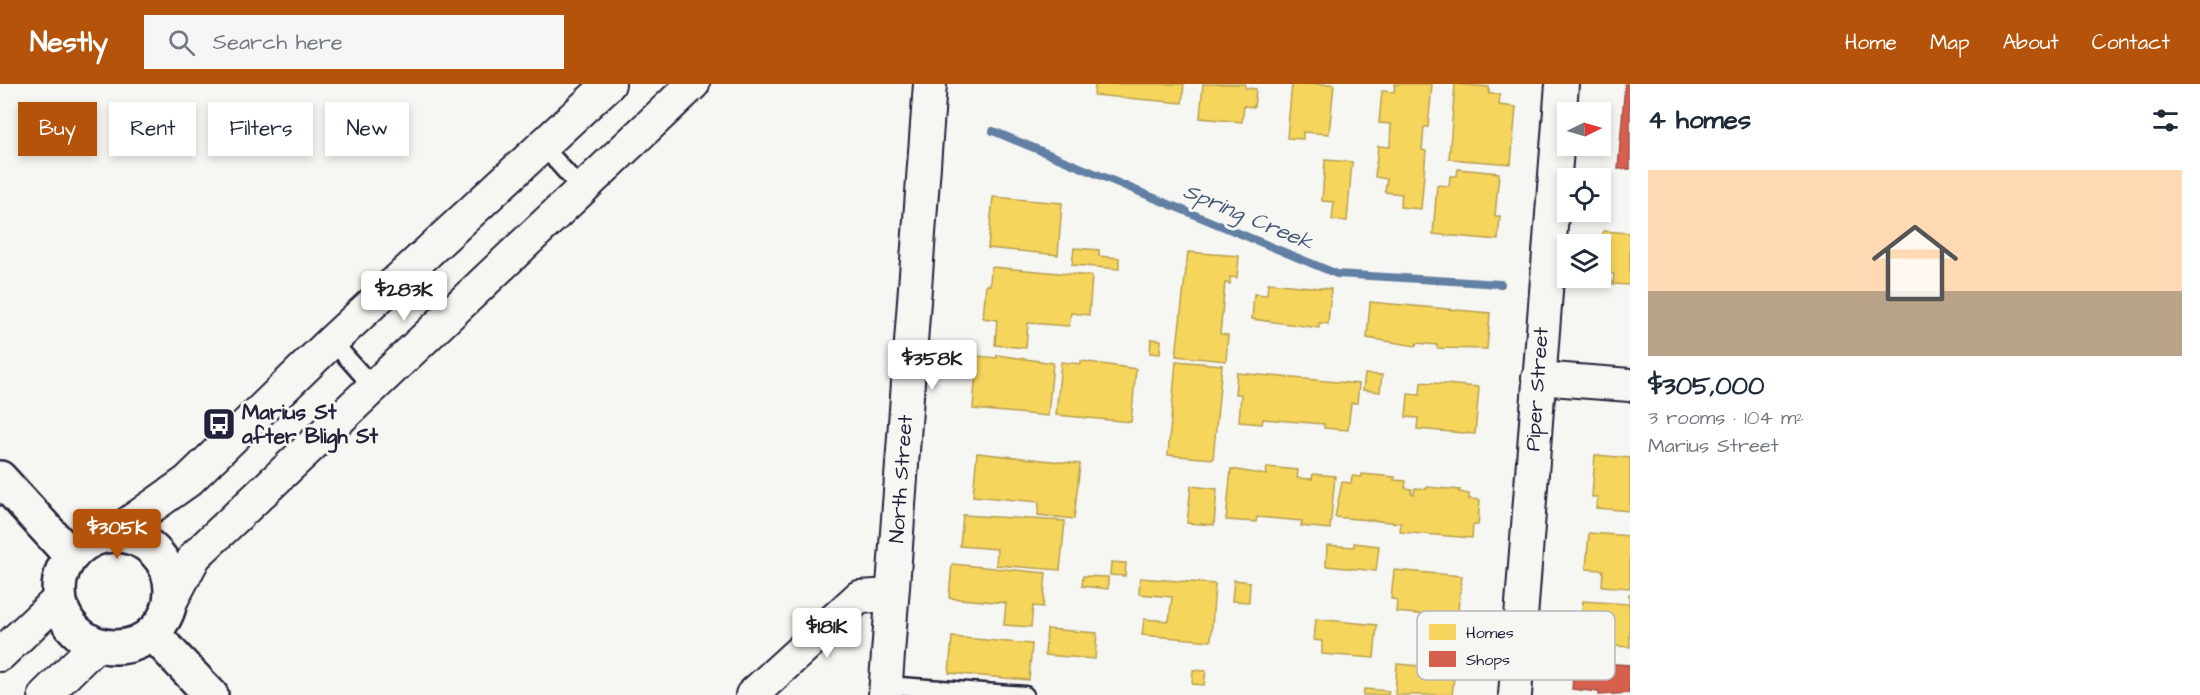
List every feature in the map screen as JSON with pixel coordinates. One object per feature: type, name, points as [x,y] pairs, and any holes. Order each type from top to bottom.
[{"type":"street","points":[[113,534],[188,482],[332,341],[609,84]]},
{"type":"street","points":[[171,601],[171,584],[167,568],[158,554],[145,542],[130,536],[113,534],[97,537],[82,544],[70,555],[62,568],[59,599],[63,614],[72,627],[96,644],[111,648],[126,646],[152,633],[167,613],[195,556],[693,84]]},
{"type":"street","name":"North Street","points":[[886,690],[930,84]]},
{"type":"street","name":"Piper Street","points":[[1521,611],[1562,84]]},
{"type":"street","points":[[1538,378],[1630,385]]},
{"type":"street","points":[[0,478],[70,555]]},
{"type":"street","points":[[752,695],[859,597],[892,594]]},
{"type":"street","points":[[0,655],[59,599]]},
{"type":"street","points":[[152,633],[211,695]]},
{"type":"street","points":[[45,695],[96,644]]},
{"type":"street","name":"Piper Street","points":[[1515,695],[1516,680]]},
{"type":"lane","points":[[543,146],[582,190]]},
{"type":"lane","points":[[332,341],[372,386]]},
{"type":"lane","points":[[886,690],[1025,695]]},
{"type":"building: Homes","points":[[1095,84],[1184,84],[1182,103],[1094,95]]},
{"type":"building: Homes","points":[[1203,84],[1245,84],[1245,88],[1256,89],[1254,107],[1244,106],[1242,122],[1200,118]]},
{"type":"building: Homes","points":[[1292,84],[1334,84],[1329,134],[1303,132],[1303,139],[1287,138]]},
{"type":"building: Homes","points":[[1395,84],[1432,84],[1428,127],[1424,127],[1422,150],[1426,151],[1421,209],[1400,207],[1402,194],[1385,192],[1387,179],[1375,177],[1378,146],[1390,147],[1391,124],[1379,123],[1382,91],[1394,92]]},
{"type":"building: Homes","points":[[1455,84],[1489,87],[1489,94],[1500,94],[1499,105],[1516,107],[1511,164],[1449,159]]},
{"type":"building: Homes","points":[[1325,160],[1352,162],[1347,221],[1332,220],[1334,202],[1322,201]]},
{"type":"building: Homes","points":[[1458,169],[1499,173],[1495,216],[1500,216],[1498,240],[1433,234],[1437,185],[1449,186],[1450,176],[1457,176]]},
{"type":"building: Homes","points":[[993,197],[1062,203],[1058,255],[988,248]]},
{"type":"building: Homes","points":[[1603,231],[1630,233],[1630,285],[1613,284],[1611,234],[1603,234]]},
{"type":"building: Homes","points":[[1074,248],[1099,250],[1099,256],[1119,258],[1119,269],[1072,265]]},
{"type":"building: Homes","points":[[1188,252],[1239,256],[1237,278],[1230,277],[1230,284],[1225,283],[1220,334],[1228,335],[1226,361],[1176,356]]},
{"type":"building: Homes","points":[[991,267],[1092,276],[1089,315],[1071,313],[1069,326],[1028,323],[1026,348],[995,345],[997,320],[983,318],[986,285],[990,285]]},
{"type":"building: Homes","points":[[1268,283],[1331,289],[1328,324],[1319,323],[1319,328],[1252,319],[1254,294],[1267,295]]},
{"type":"building: Homes","points":[[1370,302],[1490,313],[1487,349],[1437,348],[1437,345],[1417,343],[1416,346],[1367,338]]},
{"type":"building: Homes","points":[[1151,339],[1161,340],[1160,354],[1150,353]]},
{"type":"building: Homes","points":[[997,355],[1053,363],[1048,416],[973,409],[977,356],[997,358]]},
{"type":"building: Homes","points":[[1081,361],[1136,369],[1131,422],[1056,415],[1061,362],[1081,364]]},
{"type":"building: Homes","points":[[1176,361],[1222,365],[1213,459],[1168,455]]},
{"type":"building: Homes","points":[[1237,373],[1359,384],[1357,403],[1351,403],[1348,430],[1324,428],[1324,424],[1263,419],[1262,424],[1239,422],[1241,394],[1235,394]]},
{"type":"building: Homes","points":[[1365,374],[1382,375],[1380,392],[1363,390]]},
{"type":"building: Homes","points":[[1421,382],[1479,387],[1475,434],[1417,429],[1418,418],[1406,417],[1408,394],[1420,395]]},
{"type":"building: Homes","points":[[977,453],[1080,464],[1074,519],[1038,515],[1039,502],[973,496]]},
{"type":"building: Homes","points":[[1595,455],[1630,458],[1630,511],[1596,508],[1598,497],[1592,497]]},
{"type":"building: Homes","points":[[1267,467],[1298,470],[1297,478],[1312,479],[1313,474],[1335,476],[1330,529],[1301,526],[1302,521],[1257,517],[1256,522],[1226,520],[1231,469],[1266,475]]},
{"type":"building: Homes","points":[[1362,474],[1395,477],[1394,480],[1406,481],[1405,488],[1412,489],[1411,493],[1414,494],[1415,488],[1460,490],[1459,492],[1469,494],[1469,499],[1480,500],[1478,525],[1473,525],[1472,538],[1400,532],[1401,523],[1335,517],[1342,482],[1351,483],[1352,476],[1362,477]]},
{"type":"building: Homes","points":[[1191,486],[1217,489],[1214,525],[1187,523]]},
{"type":"building: Homes","points":[[963,515],[1065,521],[1060,570],[996,565],[997,549],[960,546]]},
{"type":"building: Homes","points":[[1589,533],[1630,536],[1630,588],[1602,586],[1603,570],[1586,569]]},
{"type":"building: Homes","points":[[1354,543],[1379,546],[1376,571],[1326,566],[1327,545],[1354,547]]},
{"type":"building: Homes","points":[[1111,562],[1126,563],[1125,576],[1110,575]]},
{"type":"building: Homes","points":[[952,564],[1046,573],[1043,607],[1033,606],[1031,627],[1004,625],[1006,603],[949,598]]},
{"type":"building: Homes","points":[[1394,570],[1462,576],[1458,611],[1417,611],[1417,614],[1396,612],[1397,600],[1391,599]]},
{"type":"building: Homes","points":[[1083,576],[1108,577],[1108,589],[1082,586]]},
{"type":"building: Homes","points":[[1140,578],[1215,584],[1211,641],[1142,635],[1144,619],[1169,621],[1172,597],[1139,594]]},
{"type":"building: Homes","points":[[1234,580],[1250,582],[1249,602],[1232,601]]},
{"type":"building: Homes","points":[[1629,593],[1630,647],[1615,646],[1615,611],[1582,611],[1583,601],[1629,604]]},
{"type":"building: Homes","points":[[1316,619],[1377,625],[1374,658],[1322,654],[1322,641],[1314,640]]},
{"type":"building: Homes","points":[[1047,629],[1097,633],[1095,659],[1045,655]]},
{"type":"building: Homes","points":[[952,637],[1032,644],[1029,680],[949,673]]},
{"type":"building: Homes","points":[[1397,664],[1417,666],[1417,680],[1454,680],[1452,695],[1395,695]]},
{"type":"building: Homes","points":[[1193,670],[1206,671],[1204,685],[1192,684]]},
{"type":"building: Homes","points":[[1364,689],[1389,691],[1388,695],[1363,695]]},
{"type":"building: Shops","points":[[1625,84],[1630,84],[1630,169],[1618,169]]},
{"type":"building: Shops","points":[[1615,664],[1630,665],[1630,693],[1599,695],[1599,692],[1572,689],[1573,680],[1615,680]]},
{"type":"waterway","name":"Spring Creek","points":[[993,131],[1337,274],[1501,284]]},
{"type":"place","name":"Marius St after Bligh St","points":[[219,424]]}]
